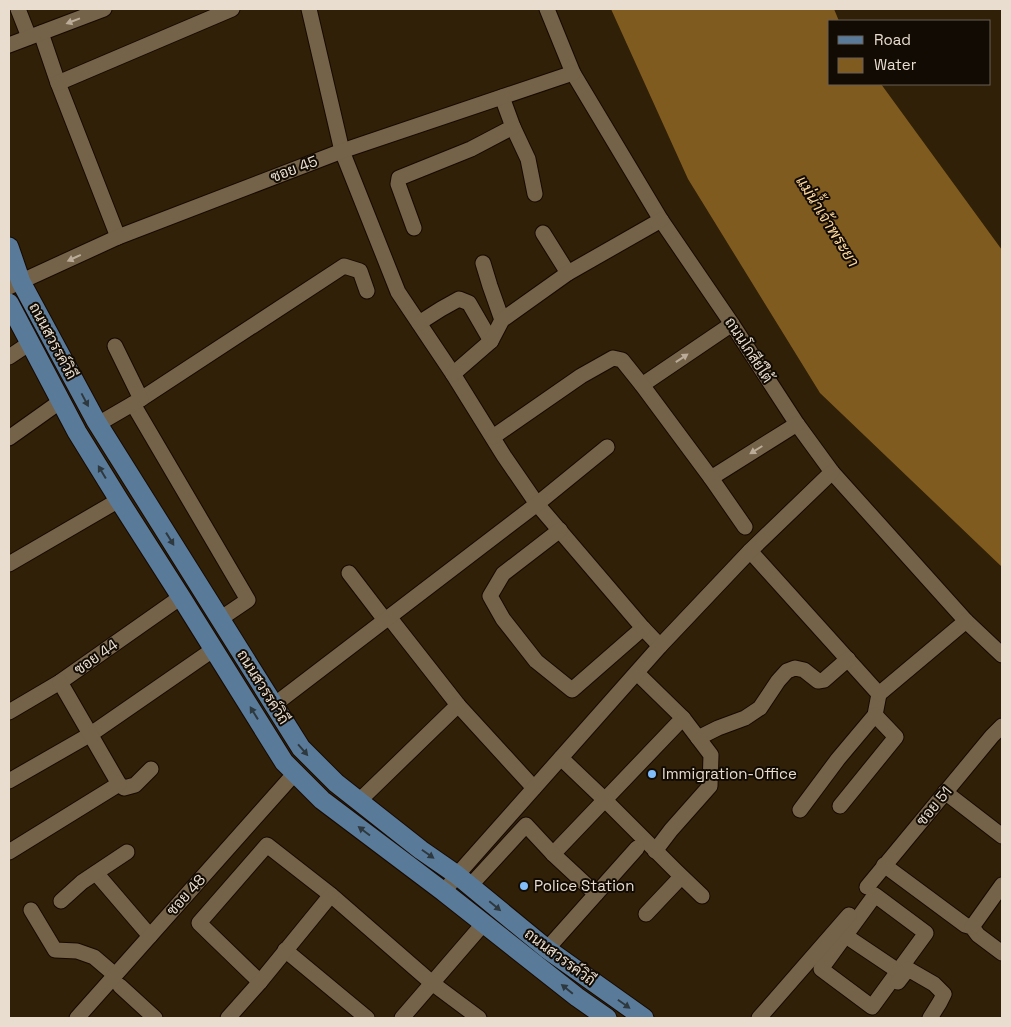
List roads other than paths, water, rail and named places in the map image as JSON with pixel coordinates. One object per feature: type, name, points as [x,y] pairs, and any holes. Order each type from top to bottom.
[{"type":"main road","name":"ถนนสวรรค์วิถี","points":[[9,247],[15,284],[98,424],[301,748],[336,783],[421,850],[464,880],[547,949],[644,1018]]},
{"type":"main road","name":"ถนนสวรรค์วิถี","points":[[10,306],[77,432],[284,762],[322,800],[444,892],[577,997],[607,1018]]},
{"type":"street","points":[[18,9],[35,35],[58,83],[118,238]]},
{"type":"street","points":[[9,45],[104,9]]},
{"type":"street","points":[[58,83],[232,9]]},
{"type":"street","points":[[309,9],[342,151],[398,292],[537,504],[660,646]]},
{"type":"street","name":"ถนนโกสีย์ใต้","points":[[547,9],[573,73],[661,220],[798,424],[832,472],[966,621],[1002,655]]},
{"type":"street","name":"ซอย 45","points":[[15,284],[118,238],[342,151],[573,73]]},
{"type":"street","points":[[502,97],[513,127],[528,158],[535,194]]},
{"type":"street","points":[[414,228],[398,184],[399,178],[471,149],[513,127]]},
{"type":"street","points":[[453,374],[492,341],[502,320],[568,273],[661,220]]},
{"type":"street","points":[[544,233],[568,273]]},
{"type":"street","points":[[483,263],[502,320]]},
{"type":"street","points":[[98,424],[137,402],[344,266],[360,271],[368,291]]},
{"type":"street","points":[[419,323],[459,299],[469,303],[492,341]]},
{"type":"street","points":[[642,385],[732,324]]},
{"type":"street","points":[[9,357],[30,343]]},
{"type":"street","points":[[115,346],[137,402],[248,600],[220,619]]},
{"type":"street","points":[[493,437],[581,376],[613,358],[622,360],[711,478],[745,527]]},
{"type":"street","points":[[9,438],[61,401]]},
{"type":"street","points":[[711,478],[798,424]]},
{"type":"street","points":[[274,705],[537,504],[606,447]]},
{"type":"street","points":[[464,880],[534,788],[660,646],[750,551],[832,472]]},
{"type":"street","points":[[9,564],[119,500]]},
{"type":"street","points":[[560,530],[503,574],[490,596],[503,619],[536,661],[572,690],[643,628]]},
{"type":"street","points":[[750,551],[879,694]]},
{"type":"street","points":[[349,573],[458,705],[534,788]]},
{"type":"street","name":"ซอย 44","points":[[9,712],[60,682],[181,597]]},
{"type":"street","points":[[800,810],[874,715],[879,694],[966,621]]},
{"type":"street","points":[[9,781],[90,734],[214,649]]},
{"type":"street","points":[[698,738],[745,718],[760,708],[778,681],[787,672],[795,668],[804,670],[818,681],[824,680],[848,659]]},
{"type":"street","points":[[637,673],[683,718],[711,755],[710,786],[671,830],[656,851]]},
{"type":"street","points":[[60,682],[119,784],[124,788],[135,785],[151,769]]},
{"type":"street","points":[[359,801],[458,705]]},
{"type":"street","points":[[840,806],[896,737],[874,715]]},
{"type":"street","points":[[554,854],[683,718]]},
{"type":"street","name":"ซอย 51","points":[[867,887],[945,792],[999,736]]},
{"type":"street","points":[[561,758],[702,896]]},
{"type":"street","name":"ซอย 48","points":[[77,1018],[118,980],[150,936],[296,773]]},
{"type":"street","points":[[9,852],[119,784]]},
{"type":"street","points":[[945,792],[1002,836]]},
{"type":"street","points":[[444,892],[464,880],[526,825],[596,894]]},
{"type":"street","points":[[260,982],[199,923],[267,845],[331,895],[432,983],[479,1018]]},
{"type":"street","points":[[547,949],[637,848]]},
{"type":"street","points":[[61,901],[82,882],[127,852]]},
{"type":"street","points":[[884,865],[965,925],[972,927],[978,935],[1002,953]]},
{"type":"street","points":[[96,873],[150,936]]},
{"type":"street","points":[[646,914],[682,877]]},
{"type":"street","points":[[972,927],[1002,885]]},
{"type":"street","points":[[228,1018],[331,895]]},
{"type":"street","points":[[759,1018],[875,895],[926,933],[872,1018]]},
{"type":"street","points":[[31,910],[55,950],[77,951],[94,958],[155,1018]]},
{"type":"street","points":[[849,915],[821,969],[872,1007],[903,970]]},
{"type":"street","points":[[402,1018],[484,923]]},
{"type":"street","points":[[841,932],[903,970],[934,984],[944,994],[930,1018]]},
{"type":"street","points":[[285,950],[367,1018]]},
{"type":"water","name":"แม่น้ำเจ้าพระยา","points":[[611,9],[834,9],[839,20],[828,20],[828,85],[882,85],[1002,250],[1002,567],[820,393],[688,179]]},
{"type":"place","name":"Immigration-Office","points":[[652,774]]},
{"type":"place","name":"Police Station","points":[[524,886]]}]
